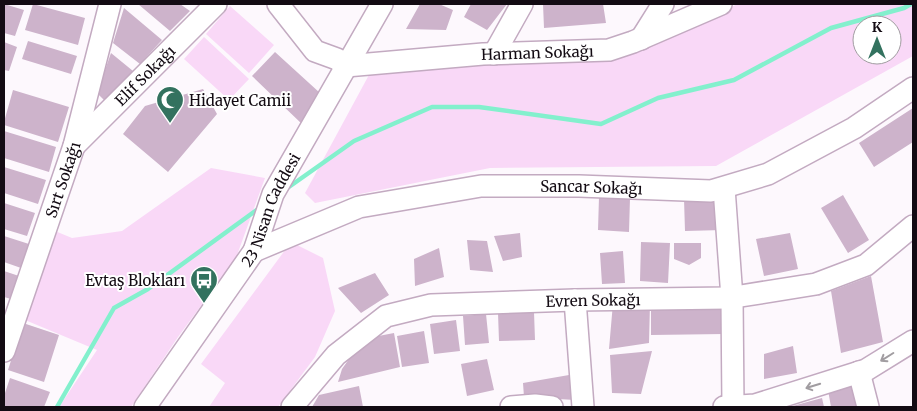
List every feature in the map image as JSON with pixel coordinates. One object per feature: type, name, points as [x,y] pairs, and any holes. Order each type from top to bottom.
[{"type":"street","name":"Sırt Sokağı","points":[[4,351],[74,146],[110,4]]},
{"type":"street","name":"Elif Sokağı","points":[[74,146],[216,4]]},
{"type":"street","points":[[278,4],[315,51],[337,59],[346,66]]},
{"type":"street","name":"23 Nisan Caddesi","points":[[145,407],[254,251],[273,194],[382,4]]},
{"type":"street","points":[[494,54],[522,4]]},
{"type":"street","points":[[641,39],[663,4]]},
{"type":"street","name":"Harman Sokağı","points":[[346,66],[494,54],[609,50],[641,39],[721,4]]},
{"type":"street","name":"Sancar Sokağı","points":[[254,251],[359,207],[481,186],[579,186],[711,192],[768,174],[854,128],[913,88]]},
{"type":"street","points":[[724,188],[732,298],[728,407],[755,404],[866,370],[913,341]]},
{"type":"street","name":"Evren Sokağı","points":[[292,407],[336,355],[386,316],[431,305],[575,300],[732,298],[816,284],[866,265],[913,226]]},
{"type":"street","points":[[575,300],[582,407]]},
{"type":"street","points":[[859,372],[868,407]]},
{"type":"street","points":[[511,407],[534,405],[552,407]]},
{"type":"shaded area","points":[[738,4],[913,4],[913,56],[902,62],[902,15],[852,15],[852,65],[897,65],[716,166],[490,168],[315,203],[305,193],[370,73],[633,51]]},
{"type":"shaded area","points":[[230,6],[274,45],[249,73],[206,34]]},
{"type":"shaded area","points":[[204,37],[249,79],[229,100],[184,59]]},
{"type":"shaded area","points":[[211,168],[265,178],[236,258],[178,337],[131,407],[59,407],[97,350],[25,320],[55,231],[72,238],[122,231]]},
{"type":"shaded area","points":[[291,242],[323,258],[335,311],[315,357],[278,407],[209,407],[225,383],[201,364]]},
{"type":"building","points":[[4,4],[24,10],[15,36],[4,33]]},
{"type":"building","points":[[33,4],[85,18],[78,45],[25,30]]},
{"type":"building","points":[[138,4],[180,4],[190,11],[170,31]]},
{"type":"building","points":[[420,4],[439,4],[453,10],[446,30],[406,29]]},
{"type":"building","points":[[471,4],[507,4],[487,30],[464,17]]},
{"type":"building","points":[[543,4],[603,4],[606,23],[544,28]]},
{"type":"building","points":[[124,8],[162,40],[140,64],[113,43]]},
{"type":"building","points":[[28,41],[77,56],[71,74],[22,59]]},
{"type":"building","points":[[4,42],[17,47],[9,71],[4,70]]},
{"type":"building","points":[[275,52],[320,93],[303,125],[252,76]]},
{"type":"building","points":[[111,53],[133,71],[104,100],[97,93]]},
{"type":"building","name":"Hidayet Camii","points":[[203,89],[217,114],[168,172],[123,134],[145,106]]},
{"type":"building","points":[[13,90],[69,107],[58,142],[4,125]]},
{"type":"building","points":[[913,108],[913,142],[874,167],[859,143]]},
{"type":"building","points":[[4,131],[56,147],[49,172],[4,158]]},
{"type":"building","points":[[4,167],[46,180],[38,204],[4,193]]},
{"type":"building","points":[[843,195],[869,240],[848,253],[821,208]]},
{"type":"building","points":[[599,197],[630,198],[629,232],[598,230]]},
{"type":"building","points":[[722,198],[723,230],[685,231],[684,199]]},
{"type":"building","points":[[4,203],[35,213],[27,236],[4,229]]},
{"type":"building","points":[[520,233],[522,257],[503,261],[494,236]]},
{"type":"building","points":[[790,233],[798,269],[764,276],[756,239]]},
{"type":"building","points":[[4,236],[29,244],[21,268],[4,262]]},
{"type":"building","points":[[467,240],[487,241],[493,272],[470,270]]},
{"type":"building","points":[[641,242],[670,243],[668,283],[640,281]]},
{"type":"building","points":[[674,243],[701,243],[701,258],[689,265],[674,259]]},
{"type":"building","points":[[439,248],[444,277],[415,286],[414,259]]},
{"type":"building","points":[[623,251],[625,283],[602,284],[600,253]]},
{"type":"building","points":[[4,271],[19,276],[11,299],[4,297]]},
{"type":"building","points":[[375,273],[389,295],[361,313],[338,288]]},
{"type":"building","points":[[871,276],[883,342],[841,353],[831,291]]},
{"type":"building","points":[[613,303],[650,304],[649,343],[609,349]]},
{"type":"building","points":[[724,303],[724,334],[651,335],[651,304]]},
{"type":"building","points":[[534,312],[535,340],[499,341],[498,313]]},
{"type":"building","points":[[486,314],[489,343],[465,345],[463,316]]},
{"type":"building","points":[[456,320],[460,351],[434,354],[430,324]]},
{"type":"building","points":[[23,323],[59,335],[44,382],[8,370]]},
{"type":"building","points":[[424,331],[429,363],[402,367],[397,336]]},
{"type":"building","points":[[394,333],[400,367],[338,382],[342,369],[363,339]]},
{"type":"building","points":[[793,346],[797,373],[764,379],[764,354]]},
{"type":"building","points":[[652,351],[641,394],[612,393],[610,355]]},
{"type":"building","points":[[487,359],[494,390],[467,396],[461,364]]},
{"type":"building","points":[[569,375],[575,400],[524,397],[523,383]]},
{"type":"building","points":[[10,378],[50,392],[44,407],[4,407],[4,396]]},
{"type":"building","points":[[858,384],[863,407],[831,407],[828,390]]},
{"type":"building","points":[[359,386],[363,407],[312,407],[319,395]]},
{"type":"building","points":[[822,398],[824,407],[789,407]]},
{"type":"waterway","points":[[286,189],[354,141],[432,107],[479,107],[601,124],[658,98],[734,80],[831,28],[904,8],[911,4]]},
{"type":"waterway","points":[[57,407],[114,308],[148,289],[258,209]]},
{"type":"place","name":"Hidayet Camii","points":[[170,124]]},
{"type":"place","name":"Evtaş Blokları","points":[[204,304]]}]
